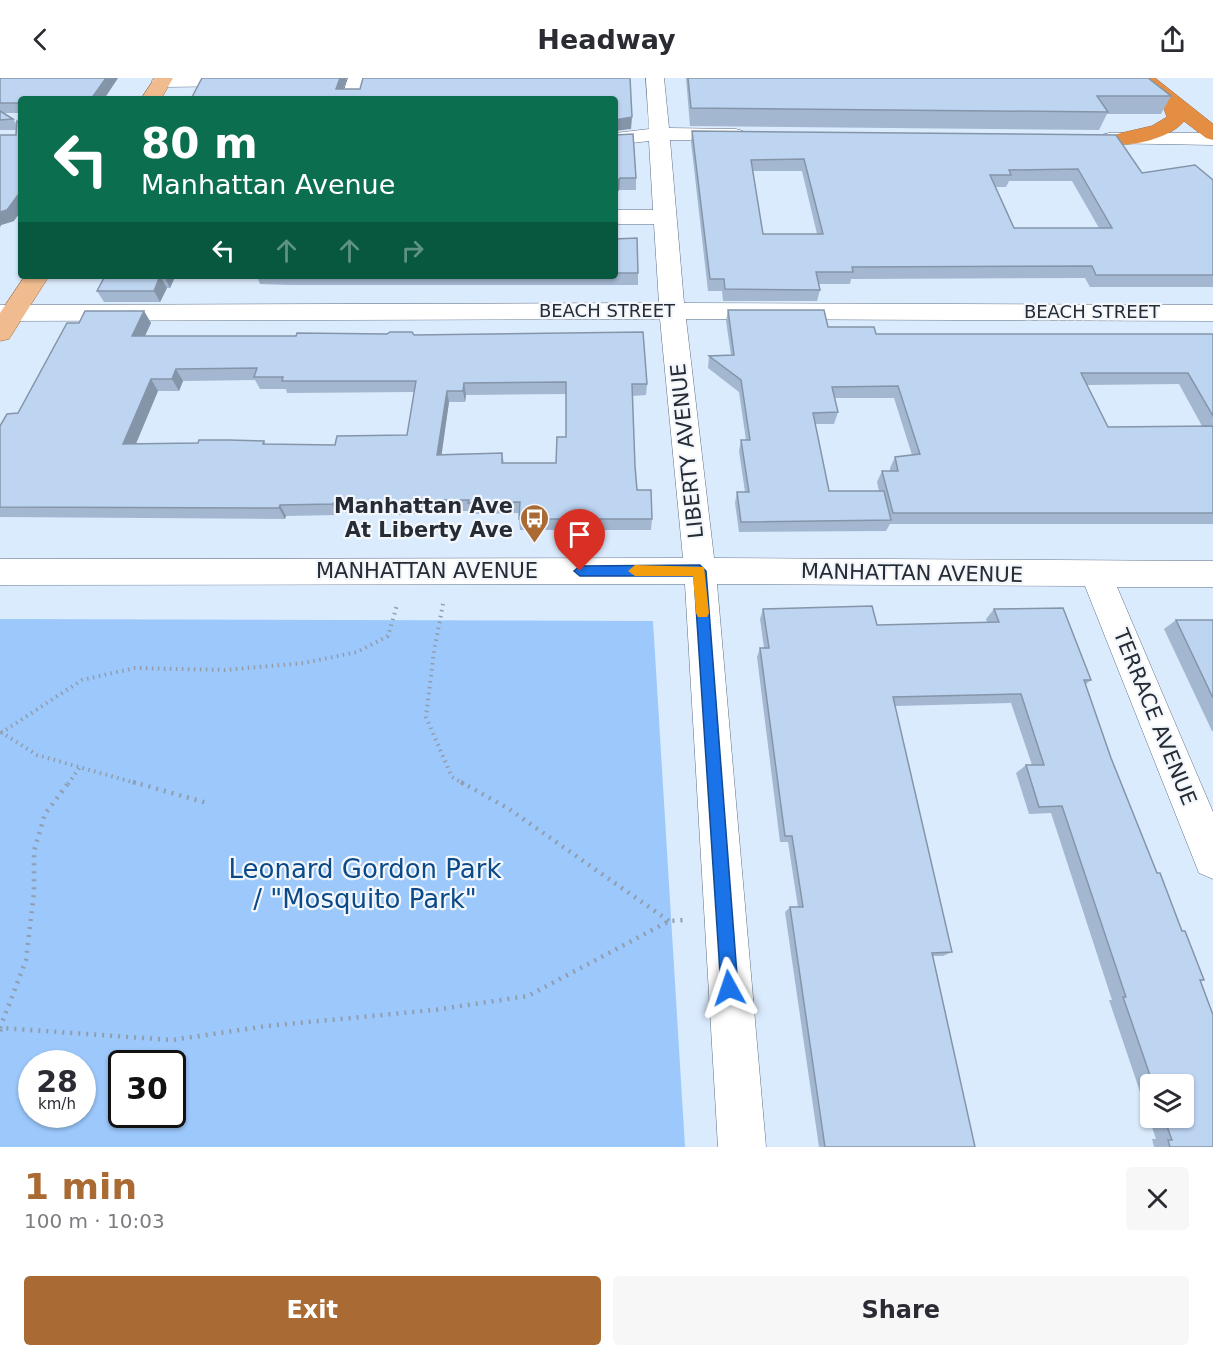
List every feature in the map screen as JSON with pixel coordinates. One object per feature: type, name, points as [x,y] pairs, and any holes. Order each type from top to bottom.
[{"type":"highway","points":[[1143,78],[1213,134]]},
{"type":"highway","points":[[1167,78],[1213,114]]},
{"type":"highway","points":[[1120,139],[1154,132],[1174,122],[1177,117],[1171,100]]},
{"type":"main road","points":[[153,96],[163,80]]},
{"type":"main road","points":[[4,320],[35,279]]},
{"type":"street","name":"LIBERTY AVENUE","points":[[655,78],[672,311],[700,571],[742,1147]]},
{"type":"street","points":[[352,96],[357,79],[395,80]]},
{"type":"street","points":[[163,80],[266,80]]},
{"type":"street","points":[[618,127],[660,134]]},
{"type":"street","points":[[618,139],[660,134],[754,135]]},
{"type":"street","points":[[1084,138],[1213,139]]},
{"type":"street","points":[[618,217],[665,217]]},
{"type":"street","name":"BEACH STREET","points":[[4,320],[672,311],[1213,313]]},
{"type":"street","name":"MANHATTAN AVENUE","points":[[0,572],[700,571],[1213,574]]},
{"type":"street","name":"TERRACE AVENUE","points":[[1096,575],[1213,859]]},
{"type":"path","points":[[207,803],[37,755],[1,732],[82,680],[135,668],[225,670],[304,663],[357,652],[388,636],[397,604]]},
{"type":"path","points":[[443,604],[434,651],[426,717],[452,777],[509,809],[669,921]]},
{"type":"path","points":[[80,767],[45,814],[34,851],[34,892],[26,960],[0,1029],[172,1040],[267,1026],[434,1010],[528,996],[669,921],[695,920]]},
{"type":"green space","name":"Leonard Gordon Park / \"Mosquito Park\"","points":[[0,619],[653,621],[685,1147],[0,1147]]},
{"type":"building","points":[[0,78],[106,78],[93,96],[18,96],[18,103],[0,103]]},
{"type":"building","points":[[202,78],[340,78],[336,89],[360,89],[363,78],[630,78],[632,117],[618,119],[618,96],[193,96]]},
{"type":"building","points":[[688,78],[1148,78],[1171,96],[1097,96],[1108,112],[691,108]]},
{"type":"building","points":[[0,111],[13,119],[0,120]]},
{"type":"building","points":[[17,121],[18,195],[7,210],[0,212],[0,135],[16,135]]},
{"type":"building","points":[[692,131],[1116,135],[1142,173],[1195,165],[1213,180],[1213,275],[1096,275],[1092,266],[852,267],[853,272],[816,272],[820,290],[725,289],[724,279],[710,279]],"holes":[[[804,159],[823,234],[763,234],[751,160]],[[1078,169],[1112,228],[1014,228],[990,175],[1011,175],[1009,170]]]},
{"type":"building","points":[[633,134],[636,178],[620,178],[618,180],[618,135]]},
{"type":"building","points":[[637,238],[638,273],[618,273],[618,239]]},
{"type":"building","points":[[103,279],[159,279],[154,291],[97,291]]},
{"type":"building","points":[[728,310],[824,310],[828,327],[874,327],[876,334],[1213,334],[1213,416],[1188,373],[1081,373],[1108,427],[1213,426],[1213,513],[893,513],[882,471],[898,471],[895,457],[920,454],[898,386],[832,387],[838,412],[813,413],[829,491],[884,491],[891,520],[741,522],[737,492],[749,492],[741,440],[750,440],[741,380],[709,356],[734,355]]},
{"type":"building","points":[[85,311],[144,311],[132,336],[296,336],[297,333],[387,334],[390,332],[412,332],[414,335],[643,332],[647,384],[632,384],[635,466],[637,490],[651,490],[652,519],[519,519],[520,502],[468,503],[469,500],[416,500],[412,503],[397,504],[336,501],[332,504],[280,505],[279,508],[0,507],[0,426],[7,414],[18,413],[67,323],[79,323]],"holes":[[[257,368],[254,377],[283,377],[282,381],[416,381],[407,435],[337,436],[335,445],[263,444],[264,441],[229,440],[199,440],[198,443],[123,444],[151,379],[172,379],[176,369]],[[566,382],[566,437],[557,437],[556,463],[502,463],[502,453],[437,455],[447,391],[463,391],[464,383]]]},
{"type":"building","points":[[872,606],[877,625],[999,622],[994,609],[1063,608],[1091,680],[1084,680],[1111,758],[1157,873],[1160,873],[1204,980],[1200,980],[1213,1015],[1213,1147],[1170,1147],[1168,1140],[1172,1140],[1168,1128],[1194,1128],[1194,1074],[1150,1074],[1062,806],[1039,807],[1026,765],[1044,765],[1021,694],[893,697],[952,952],[932,953],[975,1147],[825,1147],[790,907],[803,907],[792,836],[785,836],[760,648],[769,648],[763,609]]},
{"type":"building","points":[[1176,620],[1213,620],[1213,698]]},
{"type":"slow traffic","points":[[635,571],[700,571],[703,613]]},
{"type":"place","name":"Manhattan Ave At Liberty Ave","points":[[534,544]]},
{"type":"route","points":[[580,571],[700,571],[729,988]]}]
